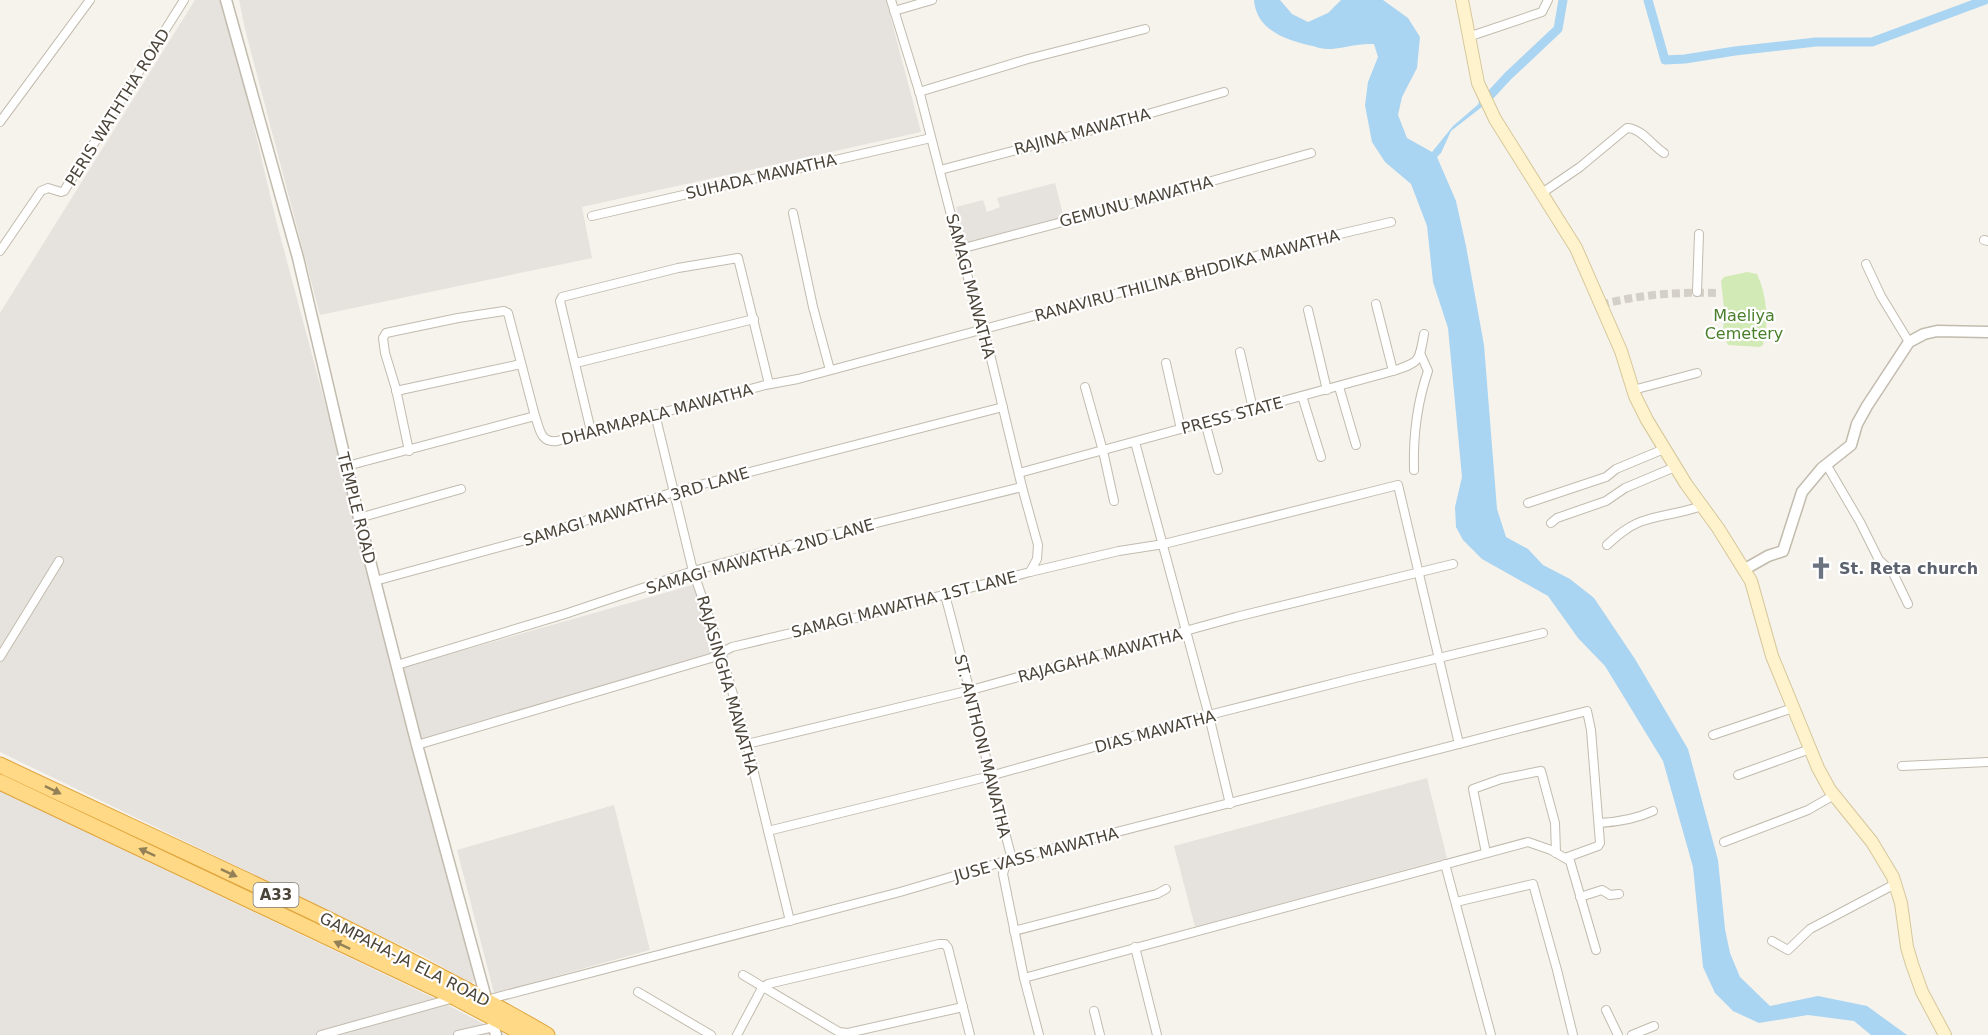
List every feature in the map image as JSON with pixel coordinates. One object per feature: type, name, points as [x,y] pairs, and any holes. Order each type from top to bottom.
[{"type":"highway","name":"GAMPAHA-JA ELA ROAD","points":[[0,765],[323,916],[492,1019],[547,1035]]},
{"type":"highway","name":"GAMPAHA-JA ELA ROAD","points":[[0,782],[456,998],[526,1035]]},
{"type":"main road","points":[[1462,0],[1478,84],[1486,101],[1576,248],[1621,351],[1633,390],[1647,420],[1675,467],[1751,581],[1772,656],[1818,768],[1834,795],[1872,842],[1895,884],[1901,903],[1907,947],[1912,964],[1922,992],[1945,1035]]},
{"type":"street","points":[[0,122],[90,0]]},
{"type":"street","name":"PERIS WATHTHA ROAD","points":[[0,251],[41,191],[48,188],[64,191],[184,0]]},
{"type":"street","name":"TEMPLE ROAD","points":[[226,0],[298,258],[375,581],[492,1019]]},
{"type":"street","name":"SAMAGI MAWATHA","points":[[891,0],[919,92],[983,328],[1038,545],[1037,559],[1030,572]]},
{"type":"street","points":[[894,11],[932,0]]},
{"type":"street","points":[[1468,38],[1542,12],[1548,0]]},
{"type":"street","points":[[919,92],[1038,56],[1145,29]]},
{"type":"street","name":"RAJINA MAWATHA","points":[[940,170],[1089,131],[1224,92]]},
{"type":"street","points":[[1542,193],[1580,167],[1627,128],[1632,128],[1664,153]]},
{"type":"street","name":"SUHADA MAWATHA","points":[[591,216],[931,138]]},
{"type":"street","name":"GEMUNU MAWATHA","points":[[960,249],[1311,153]]},
{"type":"street","points":[[794,213],[813,307],[830,370]]},
{"type":"street","name":"RANAVIRU THILINA BHDDIKA MAWATHA","points":[[983,328],[1391,222]]},
{"type":"street","points":[[1697,292],[1699,234]]},
{"type":"street","points":[[591,431],[560,301],[562,297],[678,268],[738,258],[769,384]]},
{"type":"street","points":[[1866,264],[1881,296],[1909,342]]},
{"type":"street","points":[[1376,304],[1393,371]]},
{"type":"street","points":[[1308,310],[1327,390]]},
{"type":"street","points":[[346,466],[409,451],[535,416],[508,313],[504,311],[386,333],[383,338],[385,353],[409,451]]},
{"type":"street","points":[[576,363],[754,319]]},
{"type":"street","name":"DHARMAPALA MAWATHA","points":[[535,416],[541,434],[549,442],[983,328]]},
{"type":"street","points":[[1745,570],[1768,556],[1783,551],[1802,492],[1826,464],[1851,445],[1857,424],[1867,406],[1909,342],[1924,334],[1937,331],[1988,332]]},
{"type":"street","points":[[1414,470],[1413,440],[1423,385],[1428,371],[1420,353],[1424,334]]},
{"type":"street","points":[[1240,352],[1253,409]]},
{"type":"street","name":"PRESS STATE","points":[[1019,473],[1393,371],[1414,364],[1420,353]]},
{"type":"street","points":[[1166,363],[1181,429]]},
{"type":"street","points":[[396,392],[521,364]]},
{"type":"street","points":[[1633,390],[1697,373]]},
{"type":"street","points":[[1085,387],[1114,501]]},
{"type":"street","points":[[1338,387],[1356,445]]},
{"type":"street","points":[[1302,396],[1321,457]]},
{"type":"street","name":"SAMAGI MAWATHA 3RD LANE","points":[[375,581],[529,539],[673,492],[1003,407]]},
{"type":"street","name":"RAJASINGHA MAWATHA","points":[[655,414],[693,571],[721,652],[747,744],[790,921]]},
{"type":"street","points":[[1205,422],[1218,470]]},
{"type":"street","points":[[1136,442],[1230,804]]},
{"type":"street","points":[[1528,503],[1606,477],[1616,469],[1664,449]]},
{"type":"street","points":[[1826,464],[1879,560],[1893,573],[1908,604]]},
{"type":"street","points":[[1551,523],[1557,518],[1606,501],[1625,488],[1675,467]]},
{"type":"street","name":"SAMAGI MAWATHA 1ST LANE","points":[[417,745],[711,658],[732,647],[1119,550],[1164,544],[1398,485],[1418,573]]},
{"type":"street","name":"SAMAGI MAWATHA 2ND LANE","points":[[397,665],[566,615],[693,571],[1022,487]]},
{"type":"street","points":[[359,518],[461,489]]},
{"type":"street","points":[[1607,545],[1623,530],[1646,520],[1689,511],[1701,506]]},
{"type":"street","points":[[0,657],[59,561]]},
{"type":"street","name":"RAJAGAHA MAWATHA","points":[[747,744],[789,736],[971,690],[1236,617],[1453,564]]},
{"type":"street","points":[[1418,573],[1460,744]]},
{"type":"street","name":"ST. ANTHONI MAWATHA","points":[[945,595],[971,690],[990,776],[1012,859],[1006,863],[1003,874],[1024,978],[1039,1035]]},
{"type":"street","name":"DIAS MAWATHA","points":[[768,831],[990,776],[1209,716],[1439,657],[1543,633]]},
{"type":"street","points":[[1713,735],[1793,708]]},
{"type":"street","name":"JUSE VASS MAWATHA","points":[[458,1035],[492,1019],[790,921],[1012,859],[1587,711],[1591,730],[1599,823]]},
{"type":"street","points":[[1737,775],[1810,749]]},
{"type":"street","points":[[1902,766],[1988,762]]},
{"type":"street","points":[[1486,853],[1473,789],[1501,779],[1541,771],[1555,823],[1556,853]]},
{"type":"street","points":[[1724,842],[1808,810],[1834,795]]},
{"type":"street","points":[[1565,858],[1598,846],[1600,843],[1599,823],[1639,817],[1653,810]]},
{"type":"street","points":[[1024,978],[1528,842],[1570,861],[1596,950]]},
{"type":"street","points":[[1446,864],[1491,1035]]},
{"type":"street","points":[[1456,902],[1533,884],[1573,1035]]},
{"type":"street","points":[[1772,941],[1788,950],[1810,929],[1895,884]]},
{"type":"street","points":[[1014,931],[1157,894],[1166,889]]},
{"type":"street","points":[[1580,897],[1602,891],[1610,896],[1619,894]]},
{"type":"street","points":[[737,1035],[762,988],[768,984],[945,944],[948,948],[970,1035]]},
{"type":"street","points":[[1135,947],[1157,1035]]},
{"type":"street","points":[[743,975],[839,1032],[848,1033],[963,1007]]},
{"type":"street","points":[[638,992],[711,1035]]},
{"type":"street","points":[[321,1035],[456,998]]},
{"type":"street","points":[[1606,1010],[1618,1035]]},
{"type":"street","points":[[1094,1011],[1100,1035]]},
{"type":"street","points":[[1632,1035],[1654,1026]]},
{"type":"shaded area","points":[[195,0],[224,0],[276,220],[477,972],[472,984],[423,956],[0,752],[0,313]]},
{"type":"shaded area","points":[[239,0],[886,0],[921,132],[582,207],[592,258],[320,315]]},
{"type":"shaded area","points":[[1055,183],[1064,218],[966,244],[956,207],[983,200],[987,212],[1000,207],[997,198]]},
{"type":"shaded area","points":[[696,584],[716,655],[444,732],[444,736],[422,742],[401,668]]},
{"type":"shaded area","points":[[1427,778],[1447,858],[1195,927],[1174,846]]},
{"type":"shaded area","points":[[0,791],[440,1001],[505,1035],[0,1035]]},
{"type":"shaded area","points":[[614,805],[650,950],[494,993],[457,850]]},
{"type":"green space","name":"Maeliya Cemetery","points":[[1747,272],[1757,274],[1765,300],[1766,327],[1763,345],[1760,347],[1728,345],[1723,334],[1724,308],[1721,281],[1724,277]]},
{"type":"water","points":[[1254,0],[1280,0],[1292,14],[1308,22],[1328,13],[1341,0],[1383,0],[1408,18],[1420,37],[1417,68],[1402,97],[1398,115],[1407,138],[1432,152],[1453,126],[1481,102],[1483,106],[1451,131],[1437,157],[1456,201],[1484,345],[1497,509],[1506,537],[1528,549],[1543,565],[1570,579],[1594,598],[1635,659],[1688,749],[1718,860],[1725,929],[1730,953],[1740,977],[1770,1006],[1818,996],[1867,1006],[1907,1035],[1871,1035],[1854,1021],[1808,1015],[1759,1023],[1733,1011],[1715,993],[1703,967],[1693,867],[1663,761],[1605,666],[1578,638],[1548,596],[1482,559],[1463,540],[1456,527],[1455,507],[1462,477],[1448,328],[1433,282],[1427,226],[1411,184],[1385,162],[1372,142],[1365,105],[1368,82],[1378,57],[1374,44],[1322,49],[1290,40],[1266,25],[1256,10]]},
{"type":"waterway","points":[[1483,103],[1558,29],[1563,0]]},
{"type":"waterway","points":[[1648,0],[1665,60],[1816,42],[1872,42],[1985,0]]},
{"type":"tunnel","points":[[1601,305],[1660,294],[1719,293]]},
{"type":"place","name":"St. Reta church","points":[[1821,568]]}]
